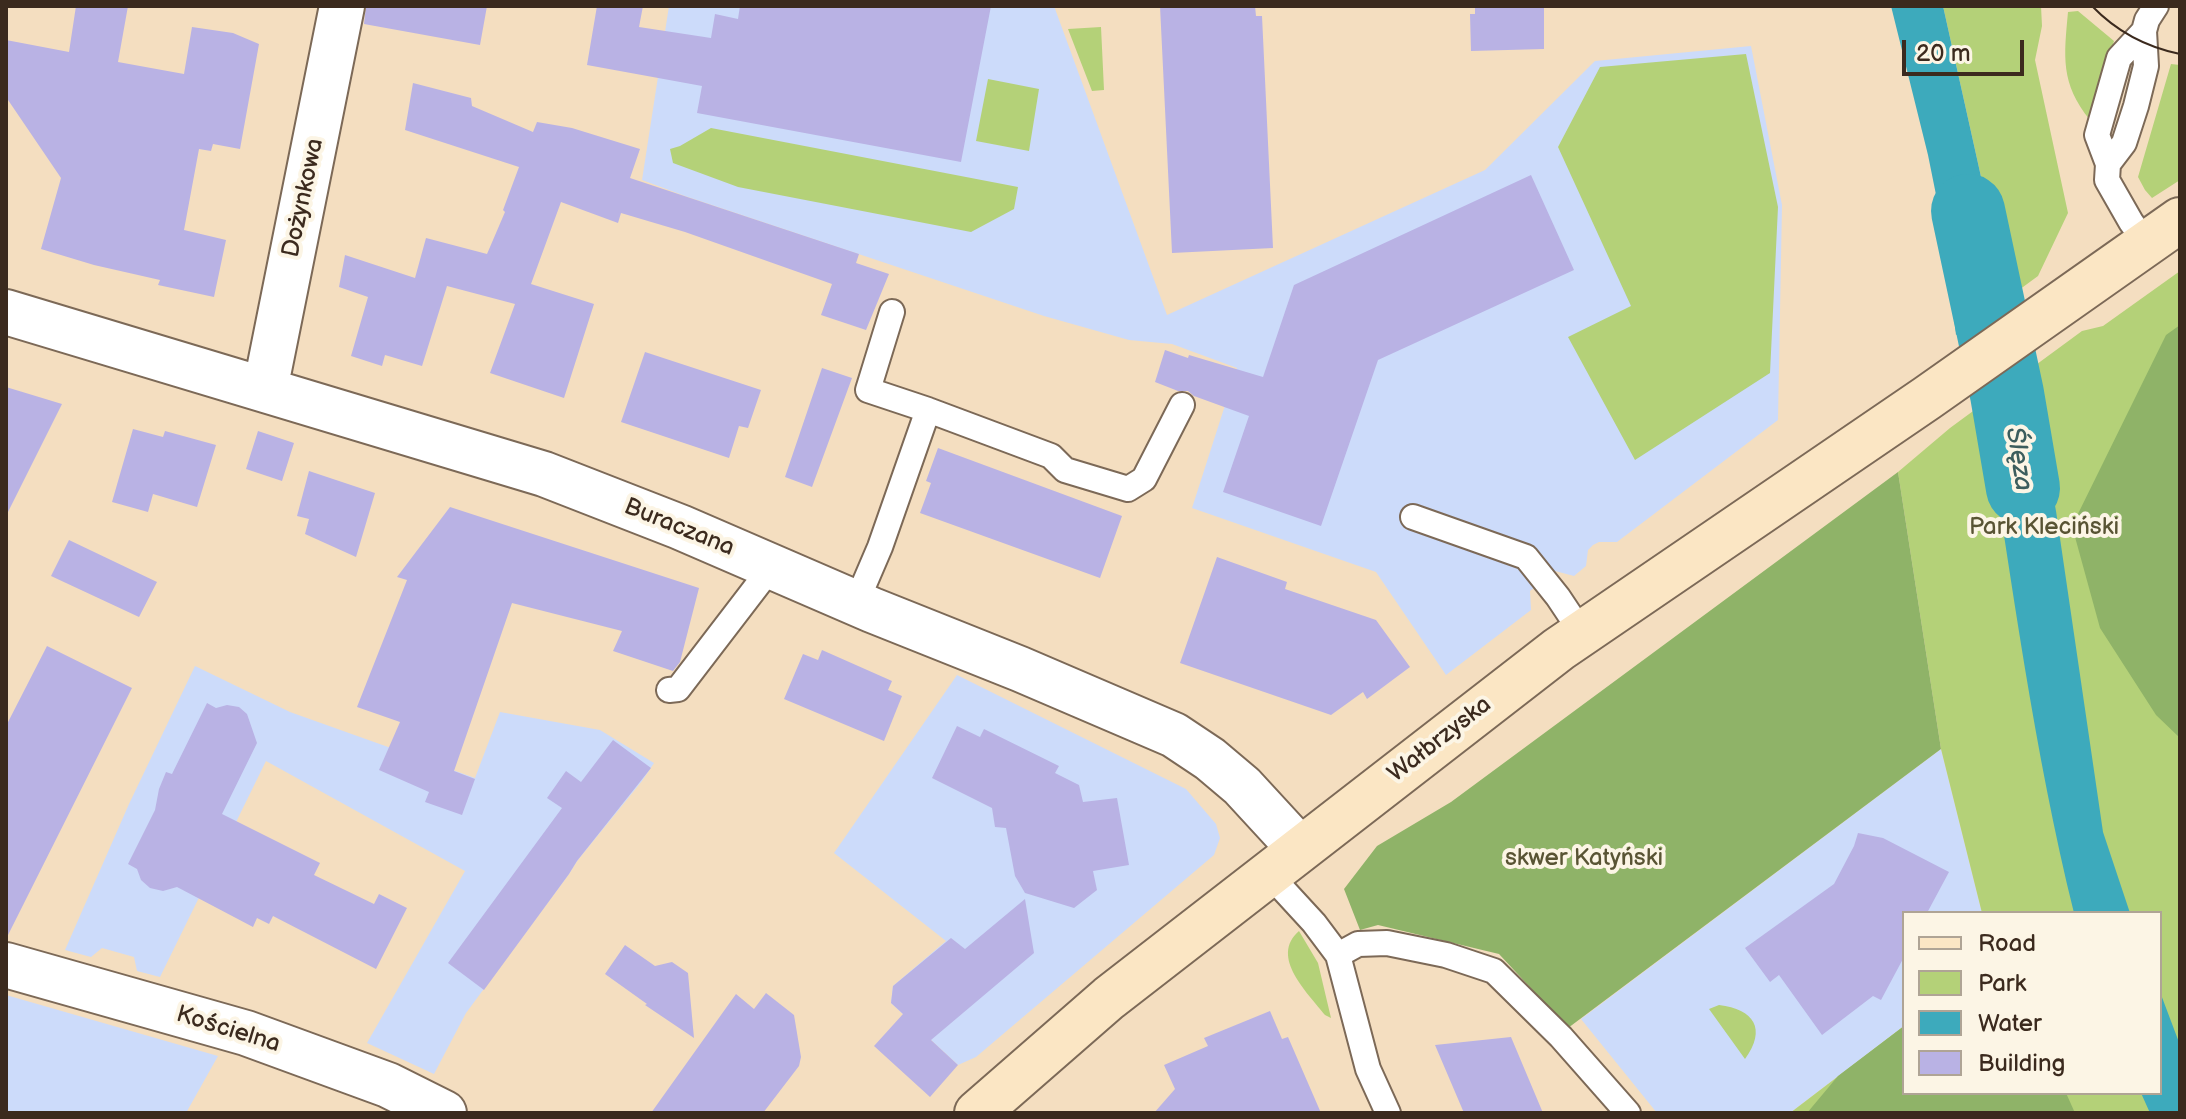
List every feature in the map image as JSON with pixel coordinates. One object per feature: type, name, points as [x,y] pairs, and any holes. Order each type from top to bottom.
[{"type":"street","name":"Dożynkowa","points":[[265,390],[342,6]]},
{"type":"street","name":"Wałbrzyska","points":[[977,1113],[1109,998],[1582,633],[1927,398],[2163,232]]},
{"type":"street","name":"Buraczana","points":[[6,312],[544,474],[680,527],[1174,735],[1242,786],[1284,861]]},
{"type":"street","name":"Kościelna","points":[[6,965],[246,1033],[388,1085],[444,1113]]},
{"type":"lane","points":[[2156,6],[2144,31],[2146,66],[2136,106],[2124,143],[2108,164],[2107,180],[2131,222],[2163,232]]},
{"type":"lane","points":[[892,312],[868,390],[1051,456],[1065,470],[1128,489],[1144,479],[1182,405]]},
{"type":"lane","points":[[856,603],[880,547],[928,410]]},
{"type":"lane","points":[[1413,517],[1526,557],[1582,633]]},
{"type":"lane","points":[[669,690],[678,689],[760,582],[769,565]]},
{"type":"lane","points":[[1284,861],[1314,923],[1338,955],[1368,1069],[1388,1113]]},
{"type":"lane","points":[[1338,955],[1358,944],[1387,943],[1446,955],[1494,971],[1561,1037],[1628,1113]]},
{"type":"shaded area","points":[[669,6],[1054,6],[1167,315],[1485,170],[1595,61],[1751,46],[1782,205],[1778,420],[1617,542],[1593,545],[1588,550],[1586,566],[1574,576],[1555,571],[1530,591],[1531,610],[1446,675],[1376,572],[1192,508],[1237,368],[1172,344],[1129,340],[1044,316],[642,180]]},
{"type":"shaded area","points":[[195,666],[290,712],[475,778],[500,712],[600,730],[654,763],[577,861],[466,1013],[434,1074],[367,1043],[465,871],[266,761],[160,977],[137,971],[134,957],[102,948],[91,957],[65,950],[129,804]]},
{"type":"shaded area","points":[[957,675],[1186,789],[1216,824],[1220,838],[1214,855],[976,1057],[958,1065],[891,1003],[893,986],[946,941],[834,853]]},
{"type":"shaded area","points":[[1941,749],[1982,911],[1902,911],[1902,1028],[1790,1113],[1657,1113],[1581,1019]]},
{"type":"shaded area","points":[[6,995],[218,1056],[186,1113],[6,1113]]},
{"type":"green space","points":[[1943,6],[2041,6],[2042,26],[2035,60],[2068,213],[2038,276],[2008,298]]},
{"type":"green space","points":[[2078,11],[2114,41],[2090,120],[2073,94],[2066,69],[2068,12]]},
{"type":"green space","points":[[1101,27],[1104,90],[1092,91],[1068,29]]},
{"type":"green space","points":[[1746,54],[1778,207],[1770,373],[1635,460],[1568,337],[1631,306],[1558,147],[1600,67]]},
{"type":"green space","points":[[2171,64],[2180,65],[2180,180],[2152,198],[2138,177]]},
{"type":"green space","points":[[988,79],[1039,89],[1029,151],[976,141]]},
{"type":"green space","points":[[711,128],[1018,187],[1014,209],[971,232],[738,187],[673,163],[670,149]]},
{"type":"green space","name":"Park Kleciński","points":[[2180,271],[2180,1113],[1790,1113],[1902,1028],[1902,1095],[2162,1095],[2162,911],[1982,911],[1941,749],[1898,472],[1950,428],[2082,331],[2103,326]]},
{"type":"green space","points":[[2180,325],[2180,738],[2156,715],[2100,628],[2072,526],[2166,335]]},
{"type":"green space","name":"skwer Katyński","points":[[1898,472],[1941,749],[1568,1028],[1499,954],[1378,925],[1360,930],[1344,889],[1377,846],[1451,802]]},
{"type":"green space","points":[[1299,931],[1318,963],[1331,1018],[1325,1015],[1294,974],[1288,952],[1291,941]]},
{"type":"green space","points":[[1719,1005],[1741,1011],[1753,1022],[1755,1038],[1745,1059],[1709,1009]]},
{"type":"green space","points":[[1902,1028],[1902,1095],[2067,1095],[2075,1113],[1807,1113],[1838,1076]]},
{"type":"water","points":[[1891,6],[1943,6],[2008,298],[1956,335],[1954,317],[1957,299],[1928,155]]},
{"type":"water","points":[[2029,370],[2056,511],[2103,832],[2129,911],[2074,911],[2035,729],[1986,418],[1981,405]]},
{"type":"water","points":[[2162,997],[2180,1045],[2180,1113],[2150,1113],[2142,1095],[2162,1095]]},
{"type":"pier","points":[[2012,295],[2010,301],[1958,339],[1953,338]]},
{"type":"pier","points":[[2030,366],[2032,368],[1977,408],[1978,402]]},
{"type":"building","points":[[76,6],[128,6],[118,62],[184,74],[192,27],[233,33],[259,44],[240,149],[213,144],[211,151],[199,149],[184,230],[226,240],[214,297],[158,285],[160,280],[41,249],[61,178],[6,97],[6,40],[69,52]]},
{"type":"building","points":[[366,6],[487,6],[480,45],[364,24]]},
{"type":"building","points":[[597,6],[643,6],[639,27],[711,38],[715,14],[738,19],[740,6],[991,6],[961,162],[697,113],[702,86],[587,65]]},
{"type":"building","points":[[1160,6],[1255,6],[1256,16],[1262,16],[1273,248],[1172,253]]},
{"type":"building","points":[[1475,6],[1544,6],[1544,49],[1471,51],[1470,14],[1475,14]]},
{"type":"building","points":[[413,83],[471,98],[472,106],[533,132],[537,122],[572,128],[640,149],[630,178],[859,254],[856,263],[889,274],[866,330],[821,315],[832,284],[685,232],[621,213],[618,223],[561,202],[531,284],[594,304],[564,398],[490,373],[515,304],[447,286],[422,366],[385,355],[382,366],[351,356],[368,297],[339,287],[345,255],[415,278],[426,238],[487,254],[519,167],[405,130]]},
{"type":"building","points":[[1531,175],[1574,270],[1378,360],[1321,526],[1223,492],[1249,416],[1188,391],[1178,391],[1155,382],[1165,350],[1263,377],[1294,285]]},
{"type":"building","points":[[645,352],[761,390],[748,428],[739,426],[729,458],[621,422]]},
{"type":"building","points":[[822,368],[852,378],[812,487],[785,477]]},
{"type":"building","points":[[6,387],[62,404],[6,516]]},
{"type":"building","points":[[133,429],[163,437],[165,431],[216,445],[197,507],[153,494],[148,512],[112,502]]},
{"type":"building","points":[[258,431],[294,443],[282,481],[246,469]]},
{"type":"building","points":[[938,448],[1122,516],[1100,578],[920,513],[931,483],[926,481]]},
{"type":"building","points":[[309,471],[375,493],[356,557],[305,534],[309,519],[297,516]]},
{"type":"building","points":[[450,507],[699,588],[680,662],[673,671],[613,651],[622,631],[512,603],[454,771],[475,779],[462,815],[425,802],[429,792],[379,770],[400,722],[357,707],[407,580],[397,577]]},
{"type":"building","points":[[69,540],[157,582],[139,617],[51,576]]},
{"type":"building","points":[[1217,557],[1287,582],[1285,589],[1376,620],[1410,667],[1367,699],[1363,692],[1331,715],[1180,663]]},
{"type":"building","points":[[47,646],[132,688],[6,939],[6,726]]},
{"type":"building","points":[[822,650],[892,681],[888,690],[902,696],[884,741],[784,699],[803,654],[818,660]]},
{"type":"building","points":[[207,703],[216,708],[227,705],[239,707],[247,714],[257,743],[222,814],[320,863],[314,875],[374,904],[379,894],[407,908],[376,969],[273,916],[269,924],[257,918],[253,927],[177,887],[163,891],[150,888],[141,880],[137,869],[128,864],[155,810],[166,772],[172,774]]},
{"type":"building","points":[[957,726],[980,737],[984,729],[1059,766],[1055,773],[1079,785],[1083,802],[1117,798],[1129,865],[1093,871],[1097,890],[1074,908],[1025,893],[1015,876],[1006,828],[995,827],[992,808],[932,778]]},
{"type":"building","points":[[613,740],[651,768],[577,861],[484,990],[448,963],[562,808],[547,798],[566,771],[581,782]]},
{"type":"building","points":[[1858,833],[1883,838],[1949,872],[1928,911],[1902,911],[1902,961],[1881,1000],[1873,996],[1822,1035],[1779,975],[1770,982],[1745,948],[1834,884]]},
{"type":"building","points":[[1025,899],[1034,953],[931,1040],[958,1065],[930,1097],[874,1046],[903,1014],[891,1003],[893,986],[951,938],[965,949]]},
{"type":"building","points":[[625,945],[655,966],[672,962],[688,973],[694,1038],[605,974]]},
{"type":"building","points":[[766,993],[794,1015],[801,1057],[799,1066],[763,1113],[651,1113],[736,994],[754,1009]]},
{"type":"building","points":[[1270,1011],[1282,1039],[1288,1037],[1321,1113],[1154,1113],[1175,1089],[1164,1065],[1208,1046],[1204,1038]]},
{"type":"building","points":[[1511,1037],[1543,1113],[1464,1113],[1435,1045]]},
{"type":"waterway","name":"Ślęza","points":[[1968,211],[2007,394],[2023,488]]},
{"type":"tram line","points":[[2092,6],[2132,37],[2180,54]]}]
